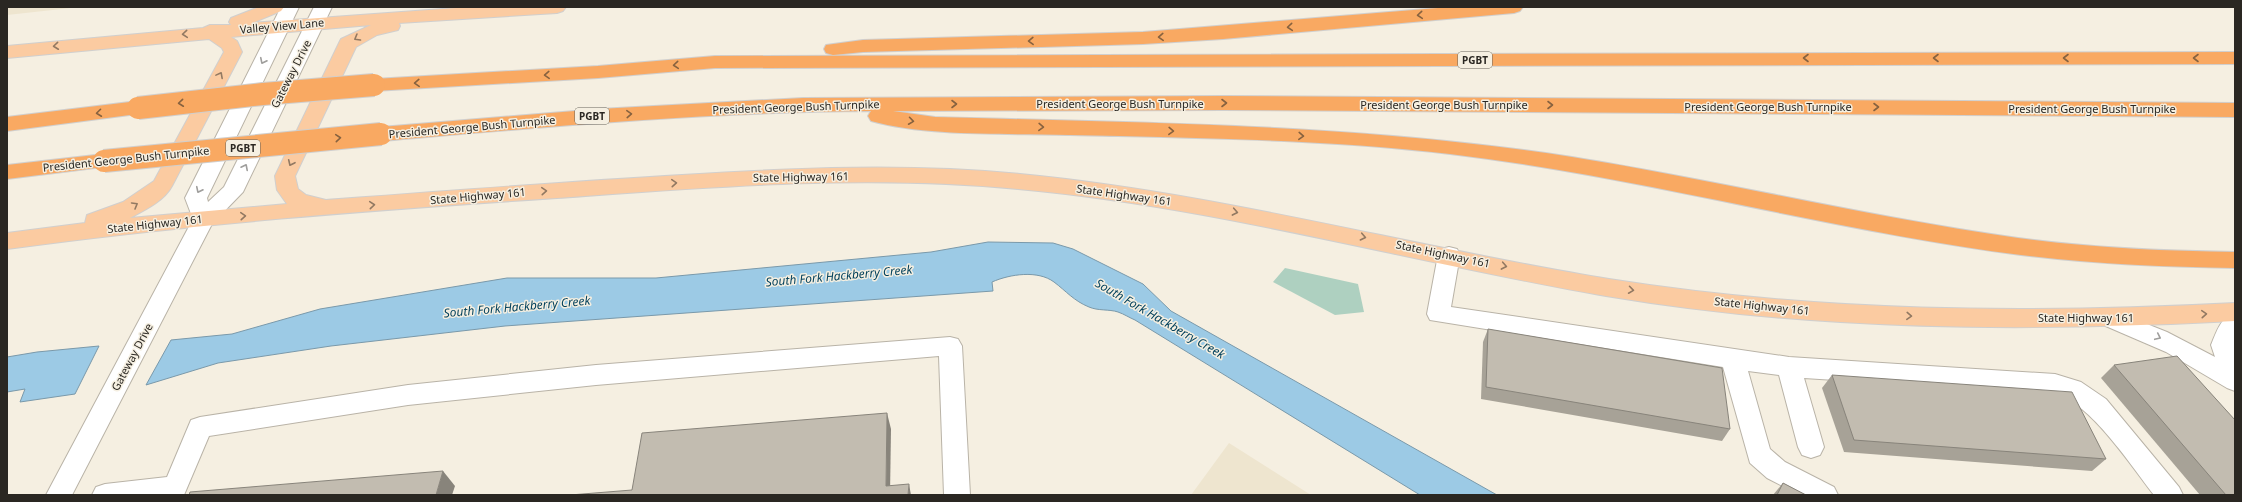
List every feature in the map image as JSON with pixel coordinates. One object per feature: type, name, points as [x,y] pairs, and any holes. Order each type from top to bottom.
[{"type":"highway","points":[[715,62],[862,46],[1143,38],[1223,33],[1514,7]]},
{"type":"highway","name":"PGBT","points":[[7,124],[263,94],[374,85],[598,72],[715,62],[2235,58]]},
{"type":"highway","name":"President George Bush Turnpike","points":[[7,172],[381,134],[599,116],[804,105],[1223,103],[2235,110]]},
{"type":"highway","points":[[804,105],[935,124],[1227,132],[1338,138],[1449,147],[1574,165],[1986,242],[2086,254],[2161,259],[2235,260]]},
{"type":"main road","points":[[374,7],[448,13]]},
{"type":"main road","name":"Valley View Lane","points":[[7,52],[210,31],[277,16],[448,13],[557,7]]},
{"type":"main road","points":[[328,208],[292,198],[285,188],[285,176],[348,43],[371,31],[448,13]]},
{"type":"main road","points":[[13,241],[116,216],[148,198],[162,186],[232,52],[230,45],[210,31]]},
{"type":"main road","name":"State Highway 161","points":[[13,241],[204,219],[504,193],[745,178],[940,175],[1022,181],[1189,204],[1608,287],[1705,300],[1812,311],[1928,317],[2109,318],[2235,312]]},
{"type":"street","points":[[204,219],[196,198],[277,16],[290,7]]},
{"type":"street","name":"Gateway Drive","points":[[59,495],[204,219],[232,192],[320,15]]},
{"type":"street","points":[[1449,255],[1441,289],[1438,314],[1789,367],[2055,384],[2068,387],[2084,395],[2097,406],[2170,495]]},
{"type":"street","points":[[2109,318],[2185,350],[2235,380]]},
{"type":"street","points":[[2235,322],[2232,324],[2223,345],[2235,380]]},
{"type":"street","points":[[105,495],[173,491],[200,427],[416,394],[596,375],[950,346],[957,495]]},
{"type":"street","points":[[1733,359],[1759,455],[1776,470],[1825,495]]},
{"type":"street","points":[[1789,367],[1811,447]]},
{"type":"shaded area","points":[[7,7],[80,7],[7,15]]},
{"type":"shaded area","points":[[1229,443],[1311,495],[1191,495]]},
{"type":"green space","points":[[1285,268],[1358,284],[1364,312],[1335,315],[1273,282]]},
{"type":"water","name":"South Fork Hackberry Creek","points":[[988,242],[1053,243],[1073,249],[1143,284],[1171,311],[1497,495],[1420,495],[1135,320],[1118,312],[1096,309],[1084,305],[1047,278],[1024,274],[999,279],[992,282],[993,291],[505,326],[331,346],[218,363],[146,385],[171,340],[232,334],[320,309],[507,278],[656,278],[931,252]]},
{"type":"water","points":[[99,346],[75,394],[20,402],[25,389],[7,392],[7,357],[37,352]]},
{"type":"building","points":[[1488,329],[1722,368],[1730,429],[1486,387]]},
{"type":"building","points":[[2177,356],[2235,420],[2235,495],[2226,495],[2114,365]]},
{"type":"building","points":[[1832,375],[2072,392],[2106,459],[1854,440]]},
{"type":"building","points":[[887,413],[886,486],[909,484],[908,495],[570,495],[632,490],[642,433]]},
{"type":"building","points":[[443,471],[436,495],[189,495],[190,492]]},
{"type":"building","points":[[1783,483],[1806,495],[1777,495]]}]
